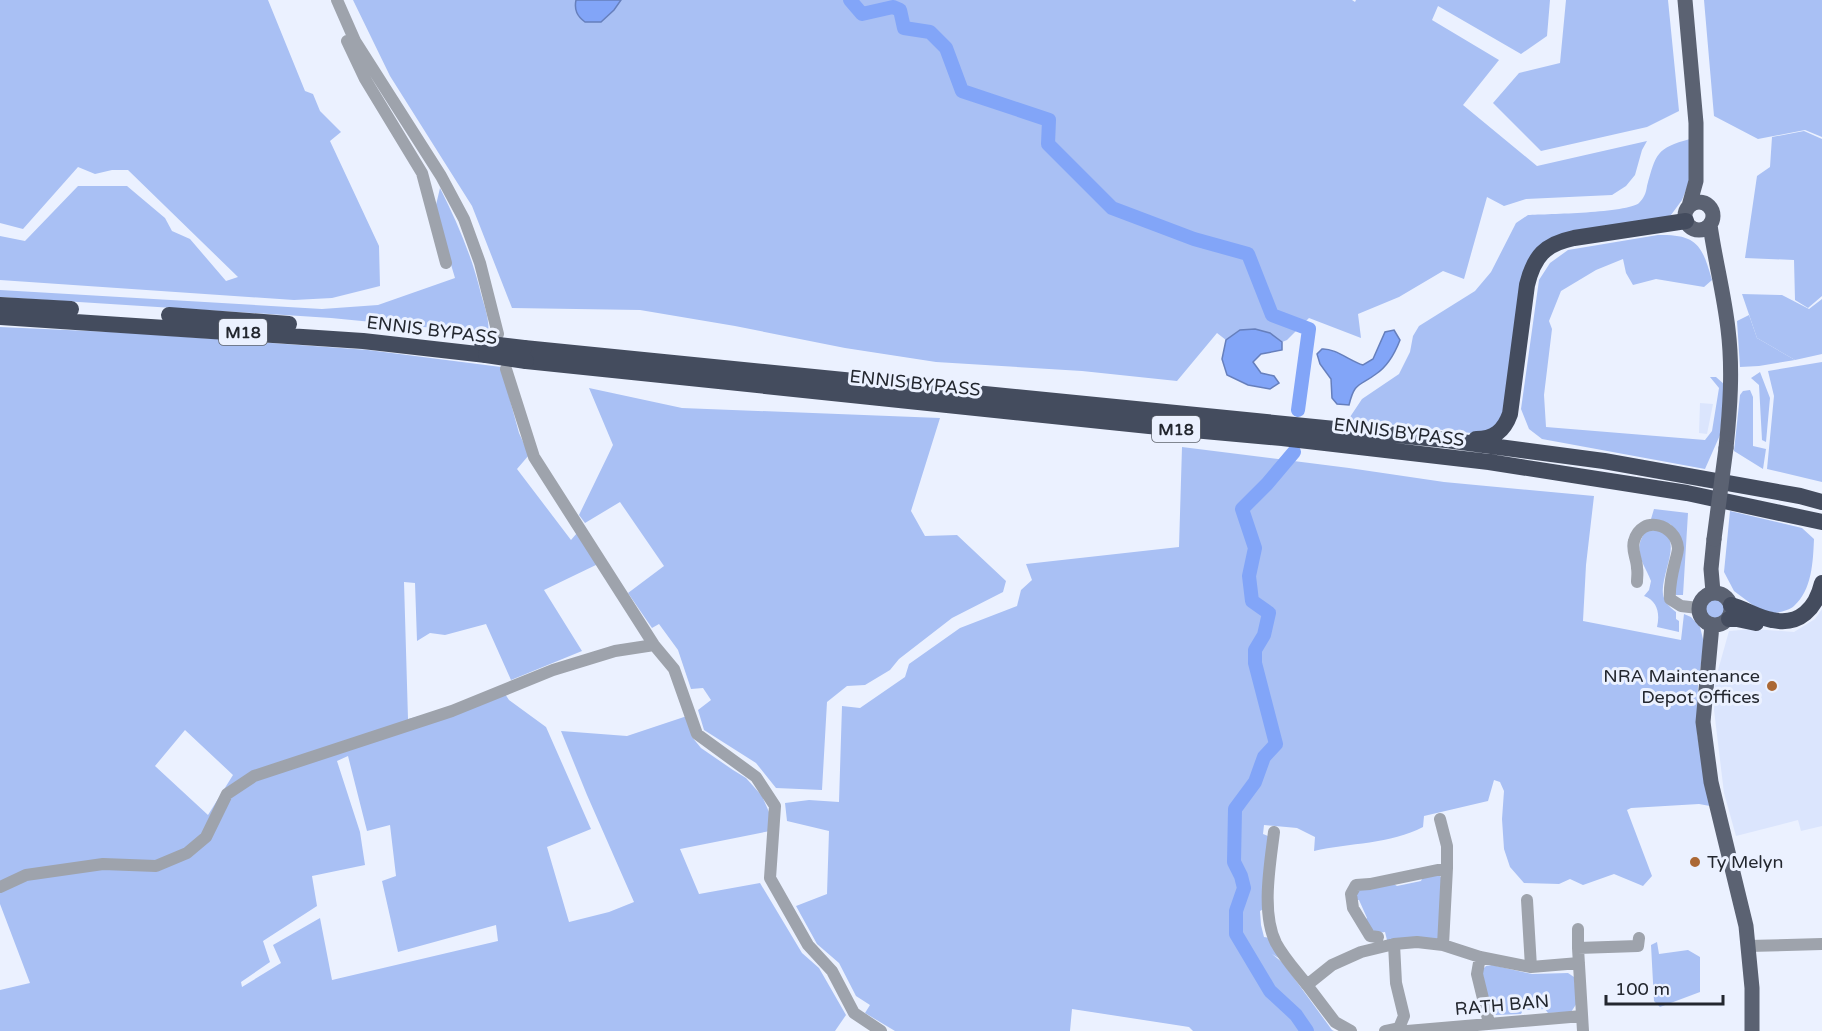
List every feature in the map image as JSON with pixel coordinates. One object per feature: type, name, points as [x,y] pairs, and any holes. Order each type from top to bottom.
[{"type":"highway","points":[[1446,440],[1491,437],[1498,433],[1507,422],[1510,414],[1527,285],[1530,272],[1541,253],[1548,247],[1566,240],[1697,217]]},
{"type":"highway","name":"ENNIS BYPASS","points":[[0,305],[359,329],[525,355],[1489,462],[1688,493],[1822,522]]},
{"type":"highway","name":"ENNIS BYPASS","points":[[0,317],[484,349]]},
{"type":"highway","name":"ENNIS BYPASS","points":[[525,355],[1446,440],[1604,461],[1800,496],[1822,502]]},
{"type":"highway","points":[[1510,414],[1515,432],[1528,445],[1604,461]]},
{"type":"highway","points":[[1790,514],[1822,531]]},
{"type":"highway","points":[[1730,612],[1747,609],[1772,621],[1791,621],[1802,617],[1813,606],[1822,583]]},
{"type":"highway","points":[[1730,612],[1737,619],[1784,628],[1800,624],[1818,610],[1822,603]]},
{"type":"main road","points":[[1686,0],[1696,123],[1697,217],[1714,250],[1728,329],[1731,370],[1726,448],[1711,569],[1713,592]]},
{"type":"main road","points":[[1713,592],[1726,596],[1730,612],[1719,625],[1712,625],[1705,622],[1698,608],[1702,599],[1713,592]]},
{"type":"main road","points":[[1712,625],[1703,722],[1712,782],[1746,926],[1752,988],[1752,1031]]},
{"type":"street","points":[[338,0],[370,76],[441,176],[464,219],[480,263],[498,333]]},
{"type":"street","points":[[340,27],[370,76],[422,173],[446,263]]},
{"type":"street","points":[[425,184],[441,176]]},
{"type":"street","points":[[506,369],[534,458],[654,645],[674,669],[697,734],[756,777],[775,806],[770,878],[808,945],[832,971],[854,1014],[881,1031]]},
{"type":"street","points":[[1637,582],[1633,543],[1636,536],[1646,526],[1653,523],[1666,528],[1674,536],[1678,549],[1669,587],[1670,599],[1681,606],[1698,608]]},
{"type":"street","points":[[0,887],[26,875],[103,864],[156,866],[187,853],[206,837],[227,794],[254,776],[452,711],[553,670],[615,651],[654,645]]},
{"type":"street","points":[[1440,819],[1446,846],[1447,868],[1443,945]]},
{"type":"street","points":[[1274,832],[1269,875],[1270,924],[1276,943],[1335,1022],[1351,1031]]},
{"type":"street","points":[[1378,937],[1370,936],[1353,908],[1351,894],[1356,885],[1370,885],[1447,868]]},
{"type":"street","points":[[1527,900],[1531,967]]},
{"type":"street","points":[[1578,929],[1583,1031]]},
{"type":"street","points":[[1578,948],[1638,946],[1639,938]]},
{"type":"street","points":[[1307,985],[1332,965],[1360,952],[1394,944],[1417,942],[1443,945],[1480,957],[1531,967],[1579,963]]},
{"type":"street","points":[[1385,1031],[1399,1028],[1404,1016],[1396,983],[1394,944]]},
{"type":"street","points":[[1748,946],[1822,944]]},
{"type":"street","points":[[1480,957],[1477,974],[1489,1023]]},
{"type":"street","name":"RATH BAN","points":[[1407,1031],[1582,1016]]},
{"type":"shaded area","points":[[0,0],[268,0],[305,91],[313,94],[320,111],[341,132],[330,141],[379,246],[380,286],[332,298],[294,300],[0,280],[0,236],[25,241],[78,186],[127,186],[165,218],[172,231],[190,239],[226,281],[238,277],[128,170],[112,170],[95,174],[78,167],[23,229],[0,223]]},
{"type":"shaded area","points":[[353,0],[1352,0],[1355,2],[1356,0],[1550,0],[1547,36],[1521,54],[1438,6],[1432,20],[1499,60],[1463,105],[1537,166],[1647,141],[1635,175],[1626,186],[1612,195],[1526,199],[1504,206],[1487,197],[1464,279],[1443,271],[1399,297],[1358,314],[1361,338],[1309,318],[1287,340],[1282,342],[1270,333],[1240,330],[1226,340],[1217,333],[1177,381],[1082,371],[936,362],[845,348],[640,310],[512,308],[472,206],[390,76]]},
{"type":"shaded area","points":[[576,0],[621,0],[601,22],[585,22],[577,12]]},
{"type":"shaded area","points":[[1566,0],[1668,0],[1679,111],[1647,127],[1541,151],[1493,103],[1519,73],[1560,63]]},
{"type":"shaded area","points":[[1704,0],[1822,0],[1822,137],[1805,130],[1758,139],[1714,116]]},
{"type":"shaded area","points":[[1804,131],[1822,139],[1822,296],[1808,308],[1795,300],[1794,260],[1745,258],[1757,176],[1770,167],[1772,137]]},
{"type":"shaded area","points":[[1690,139],[1690,180],[1682,200],[1671,215],[1657,221],[1537,248],[1506,414],[1495,428],[1481,434],[1348,420],[1362,399],[1399,374],[1419,326],[1475,291],[1491,272],[1516,223],[1528,215],[1604,211],[1639,203],[1645,195],[1653,166],[1659,154],[1670,146]]},
{"type":"shaded area","points":[[440,188],[469,253],[487,314],[488,335],[331,318],[0,297],[0,290],[322,309],[378,305],[455,278],[438,221],[436,205]]},
{"type":"shaded area","points":[[1658,235],[1681,237],[1696,244],[1705,258],[1712,280],[1704,287],[1656,279],[1633,285],[1626,273],[1623,259],[1596,270],[1561,291],[1549,321],[1552,329],[1544,395],[1546,427],[1705,440],[1712,431],[1719,388],[1710,377],[1716,377],[1725,385],[1720,435],[1705,469],[1542,439],[1529,429],[1521,409],[1539,280],[1550,263],[1568,250]]},
{"type":"shaded area","points":[[1742,294],[1782,295],[1809,309],[1822,299],[1822,354],[1795,360],[1757,338]]},
{"type":"shaded area","points":[[1749,315],[1757,338],[1795,360],[1740,367],[1737,321]]},
{"type":"shaded area","points":[[0,327],[133,333],[368,350],[501,367],[519,433],[529,455],[517,469],[571,540],[577,533],[598,564],[544,590],[582,651],[511,680],[486,624],[445,635],[430,633],[417,641],[415,583],[404,582],[408,719],[505,694],[509,700],[546,727],[591,829],[547,847],[569,922],[609,912],[634,902],[561,731],[627,736],[687,716],[692,737],[701,748],[746,778],[762,796],[769,812],[770,831],[680,849],[699,894],[760,883],[802,953],[819,968],[846,1015],[835,1031],[0,1031],[0,990],[30,983],[0,904]],"holes":[[[185,730],[233,775],[208,815],[155,766]],[[348,756],[367,831],[390,825],[396,876],[382,881],[398,952],[496,925],[498,941],[332,980],[320,918],[273,945],[281,963],[242,987],[241,982],[270,962],[263,941],[317,906],[312,876],[365,865],[360,832],[337,761]]]},
{"type":"shaded area","points":[[1255,329],[1270,333],[1282,342],[1282,350],[1261,354],[1253,362],[1261,373],[1274,376],[1279,383],[1270,389],[1248,385],[1227,375],[1222,359],[1226,340],[1240,330]]},
{"type":"shaded area","points":[[1394,330],[1400,340],[1388,363],[1358,385],[1349,405],[1337,404],[1332,398],[1331,379],[1320,364],[1317,354],[1322,349],[1327,349],[1363,365],[1373,359],[1385,332]]},
{"type":"shaded area","points":[[1822,362],[1822,482],[1767,469],[1774,396],[1768,371]]},
{"type":"shaded area","points":[[1760,372],[1770,398],[1766,442],[1762,440],[1759,385],[1751,378]]},
{"type":"shaded area","points":[[589,388],[682,408],[940,418],[911,511],[925,536],[957,535],[1006,581],[1003,592],[952,618],[899,659],[890,670],[865,685],[847,686],[827,702],[822,790],[776,788],[756,763],[704,730],[698,710],[711,700],[703,688],[691,689],[678,650],[659,624],[652,628],[628,593],[664,566],[620,502],[585,523],[579,515],[613,445]]},
{"type":"shaded area","points":[[1750,390],[1753,397],[1753,446],[1766,449],[1763,469],[1734,451],[1740,395],[1743,391]]},
{"type":"shaded area","points":[[1700,403],[1713,404],[1707,434],[1699,433]]},
{"type":"shaded area","points":[[1182,447],[1444,482],[1594,496],[1586,565],[1583,621],[1681,640],[1684,614],[1691,617],[1700,627],[1704,643],[1698,684],[1697,733],[1710,806],[1699,804],[1627,810],[1652,876],[1643,886],[1614,874],[1583,885],[1570,879],[1559,884],[1524,883],[1510,867],[1504,849],[1502,819],[1504,791],[1500,782],[1494,780],[1488,801],[1424,816],[1423,827],[1411,833],[1384,840],[1314,851],[1315,837],[1297,828],[1264,825],[1263,834],[1268,836],[1265,908],[1260,911],[1264,937],[1270,938],[1282,960],[1272,954],[1283,963],[1334,1031],[1193,1031],[1189,1027],[1072,1009],[1070,1031],[895,1031],[865,1013],[870,1005],[856,996],[839,963],[817,944],[796,906],[827,894],[829,831],[787,821],[785,803],[809,800],[839,802],[842,706],[860,708],[905,677],[909,664],[960,628],[1017,606],[1021,590],[1032,580],[1026,564],[1179,547]]},
{"type":"shaded area","points":[[1654,509],[1688,513],[1683,595],[1676,595],[1673,590],[1677,531],[1670,524],[1651,519]]},
{"type":"shaded area","points":[[1730,511],[1802,528],[1814,539],[1808,584],[1805,592],[1792,608],[1772,614],[1754,606],[1734,591],[1724,572]]},
{"type":"shaded area","points":[[1652,530],[1663,533],[1669,539],[1670,557],[1663,589],[1666,602],[1676,612],[1679,632],[1657,627],[1657,608],[1649,598],[1644,596],[1649,590],[1651,581],[1640,557],[1639,546],[1645,532]]},
{"type":"shaded area","points":[[1711,599],[1719,599],[1725,605],[1725,613],[1719,619],[1711,619],[1705,613],[1705,605]]},
{"type":"shaded area","points":[[1822,609],[1822,826],[1801,831],[1798,820],[1736,836],[1724,793],[1714,710],[1715,681],[1729,631],[1753,629],[1794,632],[1815,619]]},
{"type":"shaded area","points":[[1439,875],[1443,880],[1438,939],[1387,940],[1385,932],[1378,933],[1372,930],[1364,921],[1367,918],[1359,900],[1356,900],[1355,891],[1392,883],[1397,886],[1421,881],[1423,877]]},
{"type":"shaded area","points":[[1657,942],[1659,954],[1688,950],[1700,957],[1700,992],[1660,1007],[1654,1001],[1651,945]]},
{"type":"shaded area","points":[[1492,965],[1532,974],[1568,973],[1574,977],[1577,1003],[1571,1012],[1548,1013],[1545,1009],[1523,1010],[1521,1014],[1496,1015],[1489,1008],[1482,970]]},
{"type":"waterway","points":[[850,0],[862,14],[893,7],[900,10],[904,28],[930,32],[946,48],[962,91],[1049,120],[1048,144],[1112,208],[1194,239],[1248,254],[1272,315],[1309,329],[1298,410]]},
{"type":"waterway","points":[[1294,452],[1242,509],[1255,548],[1249,576],[1252,601],[1269,613],[1264,635],[1255,650],[1255,663],[1276,744],[1264,757],[1255,782],[1235,809],[1234,862],[1244,888],[1236,911],[1236,934],[1270,991],[1296,1015],[1307,1031]]},
{"type":"place","name":"NRA Maintenance Depot Offices","points":[[1772,686]]},
{"type":"place","name":"Ty Melyn","points":[[1695,862]]}]
